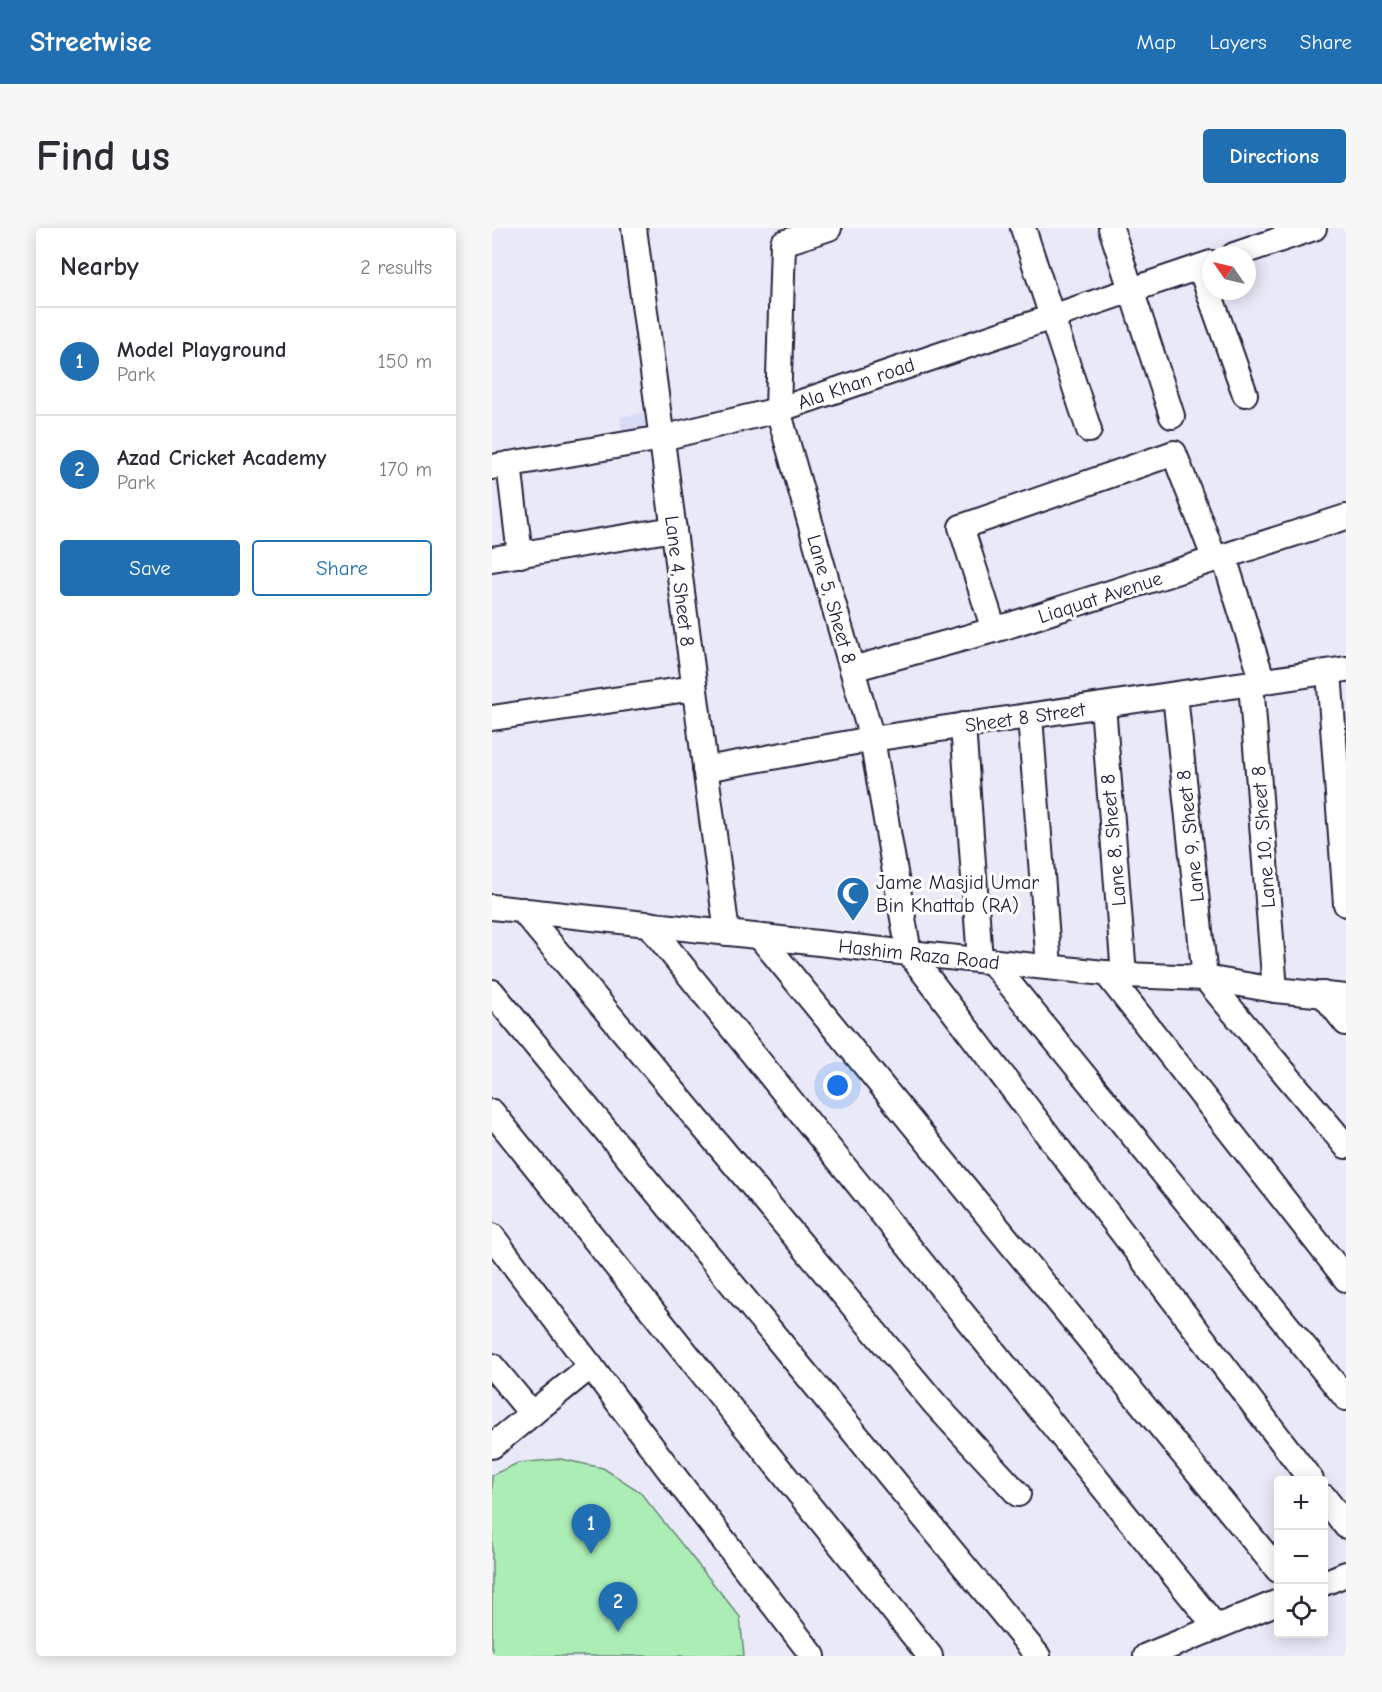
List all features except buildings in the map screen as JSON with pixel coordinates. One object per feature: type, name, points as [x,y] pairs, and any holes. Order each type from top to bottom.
[{"type":"street","name":"Lane 4, Sheet 8","points":[[634,228],[727,933]]},
{"type":"street","name":"Lane 5, Sheet 8","points":[[829,228],[783,243],[778,410],[872,739],[909,953]]},
{"type":"street","points":[[1023,228],[1089,430]]},
{"type":"street","points":[[1111,228],[1172,416]]},
{"type":"street","points":[[1256,248],[1314,228]]},
{"type":"street","name":"Ala Khan road","points":[[501,466],[662,438],[778,410],[1202,266]]},
{"type":"street","points":[[1217,300],[1245,394]]},
{"type":"street","name":"Lane 10, Sheet 8","points":[[994,630],[961,527],[1174,453],[1219,558],[1257,682],[1275,990]]},
{"type":"street","points":[[501,466],[520,555]]},
{"type":"street","name":"Liaquat Avenue","points":[[852,669],[994,630],[1346,518]]},
{"type":"street","points":[[492,560],[674,529]]},
{"type":"street","points":[[1338,670],[1346,904]]},
{"type":"street","name":"Sheet 8 Street","points":[[705,769],[872,739],[1338,670]]},
{"type":"street","points":[[492,718],[694,688]]},
{"type":"street","name":"Lane 9, Sheet 8","points":[[1175,695],[1204,978]]},
{"type":"street","name":"Lane 8, Sheet 8","points":[[1102,705],[1115,974]]},
{"type":"street","points":[[1030,716],[1048,967]]},
{"type":"street","points":[[963,726],[985,961],[1346,1398]]},
{"type":"street","name":"Hashim Raza Road","points":[[492,907],[1115,974],[1204,978],[1275,990],[1334,996]]},
{"type":"street","points":[[522,910],[935,1404],[1018,1494]]},
{"type":"street","points":[[648,924],[1207,1639]]},
{"type":"street","points":[[759,937],[1274,1565]]},
{"type":"street","points":[[909,953],[1308,1476]]},
{"type":"street","points":[[1115,974],[1346,1279]]},
{"type":"street","points":[[1204,978],[1346,1146]]},
{"type":"street","points":[[492,992],[1038,1656]]},
{"type":"street","points":[[1334,996],[1346,1023]]},
{"type":"street","points":[[492,1112],[930,1656]]},
{"type":"street","points":[[492,1236],[813,1656]]},
{"type":"street","points":[[492,1366],[532,1414]]},
{"type":"street","points":[[492,1446],[591,1366]]},
{"type":"street","points":[[1328,1503],[1346,1526]]},
{"type":"street","points":[[1328,1581],[1346,1574]]},
{"type":"street","points":[[1146,1656],[1207,1639],[1274,1604]]},
{"type":"shaded area","points":[[647,412],[650,433],[624,439],[620,417]]},
{"type":"green space","points":[[561,1459],[603,1468],[639,1491],[740,1617],[744,1656],[492,1656],[492,1475],[518,1463]]},
{"type":"place","name":"Jame Masjid Umar Bin Khattab (RA)","points":[[853,922]]},
{"type":"place","name":"Model Playground","points":[[591,1554]]},
{"type":"place","name":"Azad Cricket Academy","points":[[618,1632]]}]
